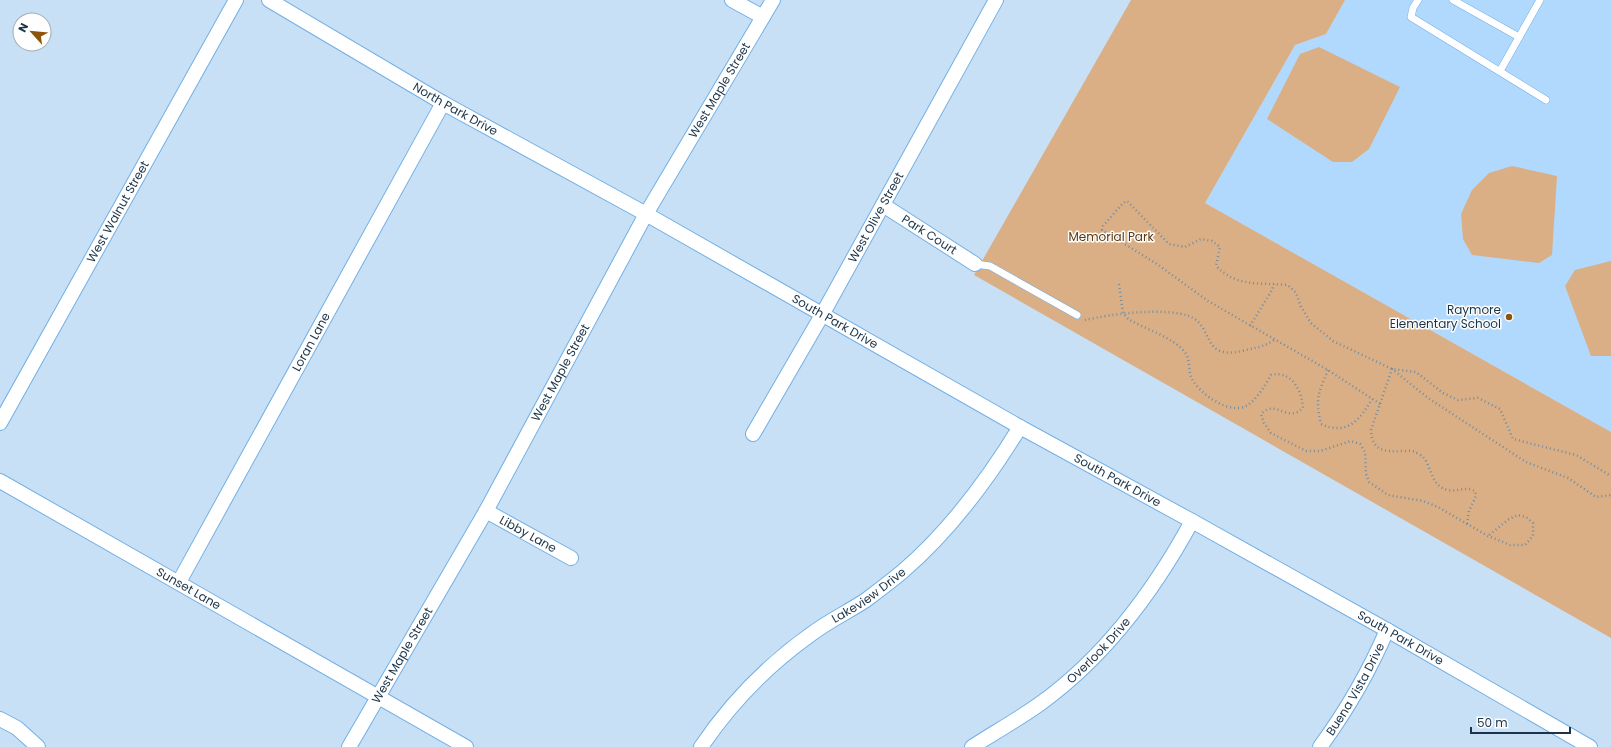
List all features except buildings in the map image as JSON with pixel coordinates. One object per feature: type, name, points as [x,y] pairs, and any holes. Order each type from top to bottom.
[{"type":"street","name":"West Walnut Street","points":[[0,423],[236,0]]},
{"type":"street","name":"North Park Drive","points":[[269,0],[443,103],[646,214]]},
{"type":"street","points":[[732,0],[763,17]]},
{"type":"street","name":"West Maple Street","points":[[349,747],[486,511],[646,214],[773,0]]},
{"type":"street","name":"West Olive Street","points":[[753,434],[822,315],[996,0]]},
{"type":"street","name":"Loran Lane","points":[[179,582],[443,103]]},
{"type":"street","name":"Park Court","points":[[883,205],[975,264]]},
{"type":"street","name":"South Park Drive","points":[[646,214],[1020,427],[1387,630],[1572,742],[1590,747]]},
{"type":"street","name":"Lakeview Drive","points":[[701,747],[725,714],[751,685],[779,659],[816,630],[866,600],[902,572],[954,521],[977,493],[1020,427]]},
{"type":"street","name":"Sunset Lane","points":[[0,481],[466,747]]},
{"type":"street","name":"Libby Lane","points":[[486,511],[571,558]]},
{"type":"street","name":"Overlook Drive","points":[[972,747],[1006,728],[1042,702],[1070,680],[1096,656],[1120,630],[1148,595],[1172,558],[1192,521]]},
{"type":"street","name":"Buena Vista Drive","points":[[1320,747],[1340,721],[1361,685],[1387,630]]},
{"type":"street","points":[[0,719],[17,728],[38,747]]},
{"type":"lane","points":[[1418,0],[1413,8],[1411,17],[1546,100]]},
{"type":"lane","points":[[1453,0],[1519,37]]},
{"type":"lane","points":[[1500,72],[1540,0]]},
{"type":"lane","points":[[975,264],[990,266],[1077,315]]},
{"type":"path","points":[[1380,404],[1328,370],[1208,301],[1157,264],[1102,230],[1104,226],[1123,203],[1127,201],[1169,244],[1185,247],[1201,239],[1212,241],[1220,247],[1216,266],[1225,275],[1239,282],[1288,286],[1296,293],[1301,307],[1311,323],[1333,341],[1392,369],[1428,398],[1526,462],[1568,478],[1596,497],[1611,495]]},
{"type":"path","points":[[1119,284],[1124,313],[1128,319],[1173,342],[1184,351],[1188,356],[1191,376],[1199,388],[1209,397],[1226,406],[1234,408],[1245,407],[1252,402],[1271,375],[1285,375],[1293,380],[1302,399],[1303,408],[1299,412],[1292,415],[1274,408],[1266,409],[1261,414],[1264,423],[1271,433],[1306,451],[1320,451],[1351,441],[1360,444],[1365,452],[1366,474],[1369,482],[1377,488],[1388,495],[1423,501],[1438,507],[1488,536],[1510,545],[1525,545],[1533,536],[1533,523],[1526,517],[1518,515],[1509,519],[1488,536]]},
{"type":"path","points":[[1250,326],[1272,290],[1274,284]]},
{"type":"path","points":[[1077,315],[1079,321],[1124,313],[1169,313],[1190,316],[1198,322],[1213,346],[1219,352],[1231,354],[1264,346],[1274,340]]},
{"type":"path","points":[[1392,369],[1371,430],[1372,440],[1375,446],[1382,450],[1413,450],[1423,457],[1432,478],[1440,486],[1448,490],[1471,488],[1475,491],[1476,496],[1469,511],[1467,524]]},
{"type":"path","points":[[1392,369],[1416,372],[1443,393],[1458,400],[1478,398],[1500,409],[1513,439],[1576,455],[1611,476]]},
{"type":"path","points":[[1328,370],[1319,392],[1317,407],[1321,424],[1330,429],[1342,429],[1361,418],[1372,399]]},
{"type":"shaded area","name":"Raymore Elementary School","points":[[1345,0],[1611,0],[1611,432],[1205,203],[1295,45],[1326,34]]},
{"type":"green space","name":"Memorial Park","points":[[1131,0],[1345,0],[1326,34],[1295,45],[1205,203],[1611,432],[1611,638],[974,275]]},
{"type":"green space","points":[[1319,47],[1400,87],[1369,149],[1352,162],[1333,162],[1267,119],[1300,54]]},
{"type":"green space","points":[[1512,166],[1557,176],[1552,255],[1539,263],[1472,255],[1463,239],[1461,214],[1472,190],[1489,173]]},
{"type":"green space","points":[[1611,261],[1611,356],[1591,356],[1565,286],[1575,270]]},
{"type":"place","name":"Raymore Elementary School","points":[[1509,317]]}]
